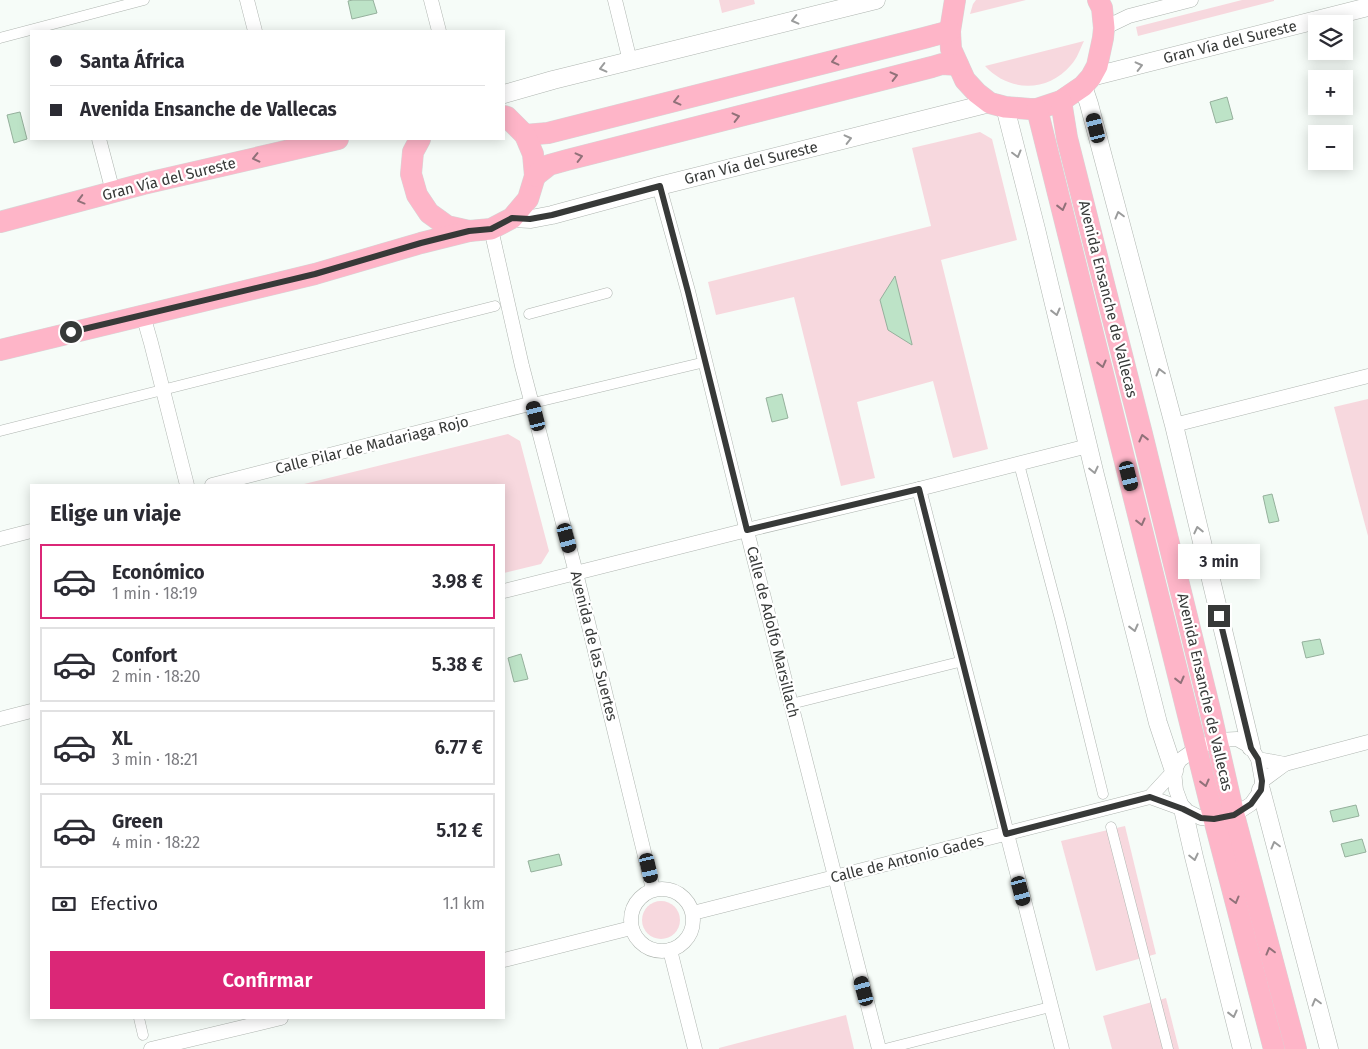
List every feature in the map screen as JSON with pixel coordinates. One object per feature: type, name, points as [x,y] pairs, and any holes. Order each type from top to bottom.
[{"type":"main road","points":[[955,0],[950,31],[951,49],[964,80],[977,93],[998,105],[1030,110],[1061,101],[1087,82],[1098,66],[1104,28],[1102,8],[1098,0]]},
{"type":"main road","points":[[524,135],[548,134],[950,31]]},
{"type":"main road","points":[[535,176],[548,165],[567,160],[932,66],[942,64],[958,65]]},
{"type":"main road","name":"Avenida Ensanche de Vallecas","points":[[1061,101],[1067,138],[1217,740],[1224,817],[1274,1049]]},
{"type":"main road","name":"Avenida Ensanche de Vallecas","points":[[1037,109],[1197,748],[1224,817],[1296,1049]]},
{"type":"main road","points":[[0,350],[315,274],[469,231],[491,229],[512,218],[528,199],[535,176],[533,154],[524,135],[505,116]]},
{"type":"main road","name":"Gran Vía del Sureste","points":[[0,222],[283,145],[329,140]]},
{"type":"main road","points":[[419,140],[413,152],[411,174],[417,195],[430,213],[448,226],[469,231]]},
{"type":"street","points":[[30,30],[144,0]]},
{"type":"street","points":[[247,0],[255,30]]},
{"type":"street","points":[[431,0],[439,30]]},
{"type":"street","points":[[615,0],[630,61]]},
{"type":"street","points":[[505,94],[552,80],[876,0]]},
{"type":"street","points":[[1104,28],[1129,16],[1191,0]]},
{"type":"street","name":"Gran Vía del Sureste","points":[[1087,82],[1368,7]]},
{"type":"street","points":[[0,38],[30,30]]},
{"type":"street","name":"Avenida Ensanche de Vallecas","points":[[1087,82],[1090,104],[1174,425],[1329,1049]]},
{"type":"street","points":[[998,105],[1088,446],[1158,723],[1174,771],[1176,790],[1183,809],[1242,1049]]},
{"type":"street","name":"Gran Vía del Sureste","points":[[512,218],[530,219],[552,215],[660,186],[998,105]]},
{"type":"street","points":[[99,140],[113,192]]},
{"type":"street","name":"Calle de Adolfo Marsillach","points":[[660,186],[879,1049]]},
{"type":"street","name":"Avenida de las Suertes","points":[[491,229],[522,366],[576,573],[653,890]]},
{"type":"street","points":[[529,314],[607,293]]},
{"type":"street","points":[[0,431],[495,306]]},
{"type":"street","points":[[143,315],[187,484]]},
{"type":"street","points":[[533,403],[705,362]]},
{"type":"street","points":[[1174,425],[1368,376]]},
{"type":"street","name":"Calle Pilar de Madariaga Rojo","points":[[216,484],[533,403]]},
{"type":"street","points":[[505,591],[1088,446]]},
{"type":"street","points":[[1019,464],[1058,610],[1103,794]]},
{"type":"street","points":[[919,489],[1062,1049]]},
{"type":"street","points":[[0,539],[30,531]]},
{"type":"street","points":[[791,704],[963,661]]},
{"type":"street","points":[[0,719],[30,711]]},
{"type":"street","points":[[1285,764],[1254,753],[1237,739],[1217,740],[1197,748],[1180,760],[1174,771],[1150,797],[1201,818],[1224,817],[1251,804],[1262,785],[1285,764],[1368,742]]},
{"type":"street","name":"Calle de Antonio Gades","points":[[692,913],[1150,797]]},
{"type":"street","points":[[1111,826],[1168,1049]]},
{"type":"street","points":[[665,889],[677,892],[688,902],[692,913],[693,926],[688,938],[680,946],[670,950],[658,951],[646,947],[638,940],[631,928],[630,915],[634,906],[639,898],[653,890],[665,889]]},
{"type":"street","points":[[505,960],[631,928]]},
{"type":"street","points":[[670,950],[695,1049]]},
{"type":"street","points":[[886,1049],[1050,1007]]},
{"type":"street","points":[[139,1019],[143,1035]]},
{"type":"street","points":[[151,1049],[276,1019]]},
{"type":"shaded area","points":[[373,0],[377,13],[352,19],[348,1]]},
{"type":"shaded area","points":[[719,0],[754,0],[755,4],[722,13]]},
{"type":"shaded area","points":[[976,0],[1026,0],[970,14]]},
{"type":"shaded area","points":[[1242,0],[1274,1],[1138,36],[1136,27]]},
{"type":"shaded area","points":[[1084,41],[1071,65],[1051,81],[1040,84],[1028,86],[1005,81],[985,66]]},
{"type":"shaded area","points":[[1227,97],[1233,119],[1216,123],[1210,102]]},
{"type":"shaded area","points":[[20,112],[27,139],[14,143],[7,115]]},
{"type":"shaded area","points":[[980,132],[992,139],[1017,240],[941,260],[988,449],[953,458],[933,381],[857,402],[875,478],[841,486],[794,297],[716,315],[708,282],[931,226],[912,148]]},
{"type":"shaded area","points":[[895,276],[912,345],[888,330],[880,300]]},
{"type":"shaded area","points":[[782,394],[788,418],[772,422],[766,398]]},
{"type":"shaded area","points":[[1368,399],[1368,536],[1334,407]]},
{"type":"shaded area","points":[[508,434],[520,441],[549,551],[541,564],[505,573],[505,484],[304,484]]},
{"type":"shaded area","points":[[1272,494],[1279,521],[1269,523],[1263,496]]},
{"type":"shaded area","points":[[1320,639],[1324,654],[1306,658],[1302,642]]},
{"type":"shaded area","points":[[521,654],[528,679],[514,682],[508,658]]},
{"type":"shaded area","points":[[1356,805],[1359,816],[1333,822],[1330,811]]},
{"type":"shaded area","points":[[1125,826],[1156,954],[1096,971],[1061,841]]},
{"type":"shaded area","points":[[1362,839],[1366,852],[1345,857],[1341,844]]},
{"type":"shaded area","points":[[559,854],[562,865],[531,872],[528,861]]},
{"type":"shaded area","points":[[661,901],[675,906],[680,920],[675,934],[661,939],[647,934],[642,920],[647,906]]},
{"type":"shaded area","points":[[1166,998],[1179,1049],[1112,1049],[1103,1016]]},
{"type":"shaded area","points":[[846,1015],[854,1049],[719,1049],[719,1048]]},
{"type":"route","points":[[71,332],[315,274],[469,231],[491,229],[512,218],[530,219],[552,215],[660,186],[747,530],[919,489],[1006,834],[1150,797],[1201,818],[1214,819],[1234,815],[1251,804],[1261,790],[1262,781],[1258,759],[1251,748],[1219,616]]}]
